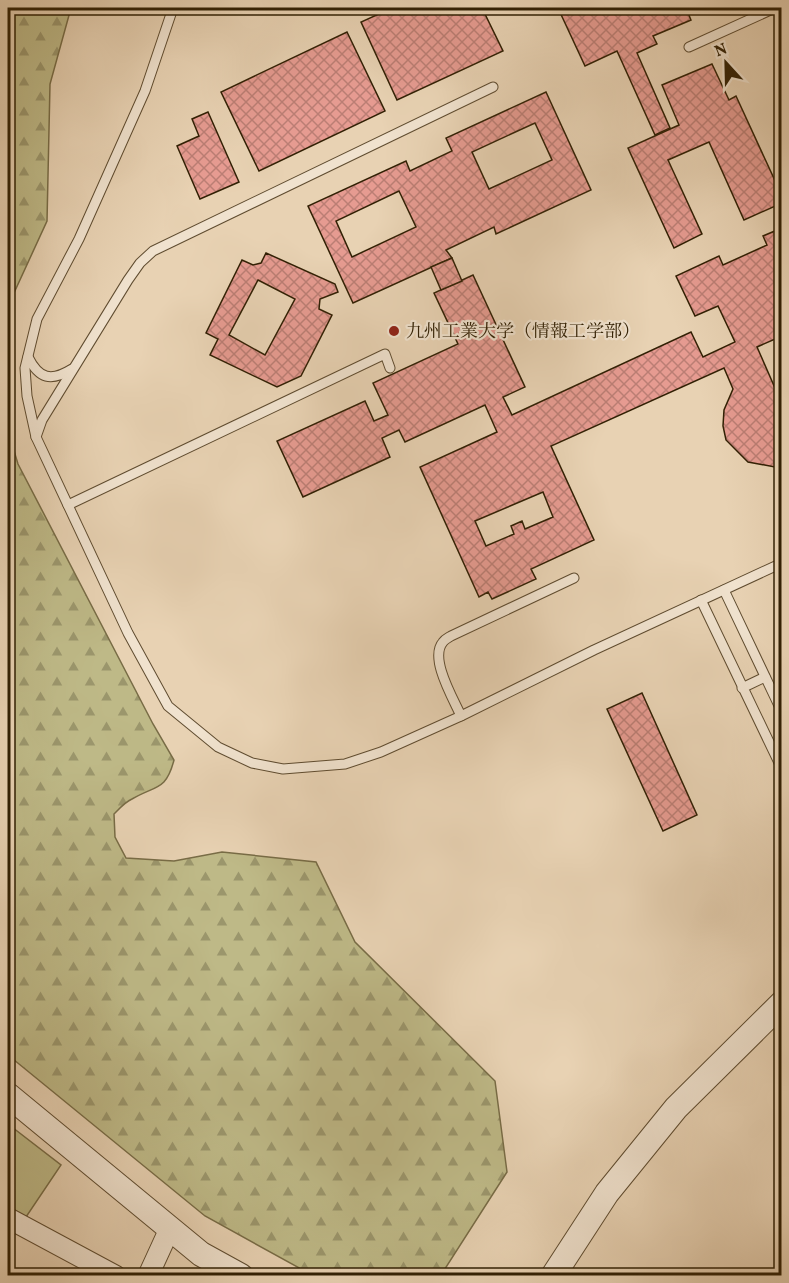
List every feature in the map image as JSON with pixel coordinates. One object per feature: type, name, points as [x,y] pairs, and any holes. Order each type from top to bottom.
[{"type":"street","points":[[553,1275],[607,1193],[676,1108],[782,1004]]},
{"type":"street","points":[[8,1095],[201,1254],[241,1275]]},
{"type":"street","points":[[8,1218],[116,1275]]},
{"type":"street","points":[[148,1275],[170,1228]]},
{"type":"lane","points":[[173,8],[145,91],[79,238],[37,319],[26,368],[27,396],[36,437],[128,633],[168,706],[218,747],[252,764],[283,769],[345,764],[381,752],[460,716],[782,563]]},
{"type":"lane","points":[[689,47],[775,8]]},
{"type":"lane","points":[[36,437],[42,420],[128,280],[140,263],[153,251],[493,87]]},
{"type":"lane","points":[[68,505],[385,354],[390,368]]},
{"type":"lane","points":[[28,357],[40,375],[51,377],[62,375],[74,368]]},
{"type":"lane","points":[[460,716],[439,666],[438,653],[442,642],[574,578]]},
{"type":"lane","points":[[724,590],[782,712]]},
{"type":"lane","points":[[701,600],[782,770]]},
{"type":"lane","points":[[742,688],[765,677]]},
{"type":"green space","points":[[8,8],[71,8],[50,84],[47,221],[8,306]]},
{"type":"green space","points":[[8,431],[18,464],[174,760],[164,782],[129,800],[114,814],[115,837],[126,858],[174,861],[222,852],[316,862],[355,942],[495,1081],[507,1172],[441,1275],[312,1275],[205,1216],[8,1055]]},
{"type":"green space","points":[[8,1124],[61,1165],[24,1220],[8,1210]]},
{"type":"building","points":[[392,8],[482,8],[503,51],[397,100],[361,22]]},
{"type":"building","points":[[558,8],[686,8],[691,20],[653,36],[657,44],[637,53],[670,128],[655,135],[617,51],[585,66]]},
{"type":"building","points":[[347,32],[385,111],[259,171],[221,92]]},
{"type":"building","points":[[712,64],[729,100],[736,96],[782,196],[782,203],[744,220],[709,142],[668,160],[702,234],[674,248],[628,148],[679,125],[662,85]]},
{"type":"building","points":[[546,92],[591,190],[496,234],[494,227],[446,250],[452,258],[353,303],[308,206],[406,161],[410,171],[452,151],[446,138]],"holes":[[[535,123],[552,160],[489,189],[472,152]],[[399,191],[416,227],[352,257],[336,221]]]},
{"type":"building","points":[[208,112],[239,182],[200,199],[177,146],[199,136],[192,119]]},
{"type":"building","points":[[782,228],[782,336],[757,347],[775,388],[782,385],[782,464],[775,467],[748,462],[726,440],[723,426],[724,410],[733,389],[724,368],[551,446],[594,540],[531,569],[536,579],[492,599],[488,592],[479,597],[420,467],[497,432],[485,405],[405,442],[399,430],[382,438],[390,457],[303,497],[277,441],[365,401],[374,421],[388,415],[373,383],[458,344],[434,293],[473,275],[525,387],[503,397],[512,415],[691,332],[703,357],[735,342],[718,306],[695,316],[676,276],[719,256],[723,265],[767,245],[763,236]],"holes":[[[543,492],[553,517],[525,529],[522,521],[511,526],[514,534],[486,546],[475,521]]]},
{"type":"building","points":[[266,253],[335,284],[338,292],[320,299],[319,309],[332,315],[301,376],[277,387],[210,355],[218,339],[206,333],[242,260],[253,265],[261,263]],"holes":[[[258,280],[295,299],[265,355],[229,335]]]},
{"type":"building","points":[[452,258],[462,281],[441,290],[431,267]]},
{"type":"building","points":[[642,693],[697,815],[663,831],[607,709]]},
{"type":"place","name":"九州工業大学（情報工学部）","points":[[394,331]]}]
